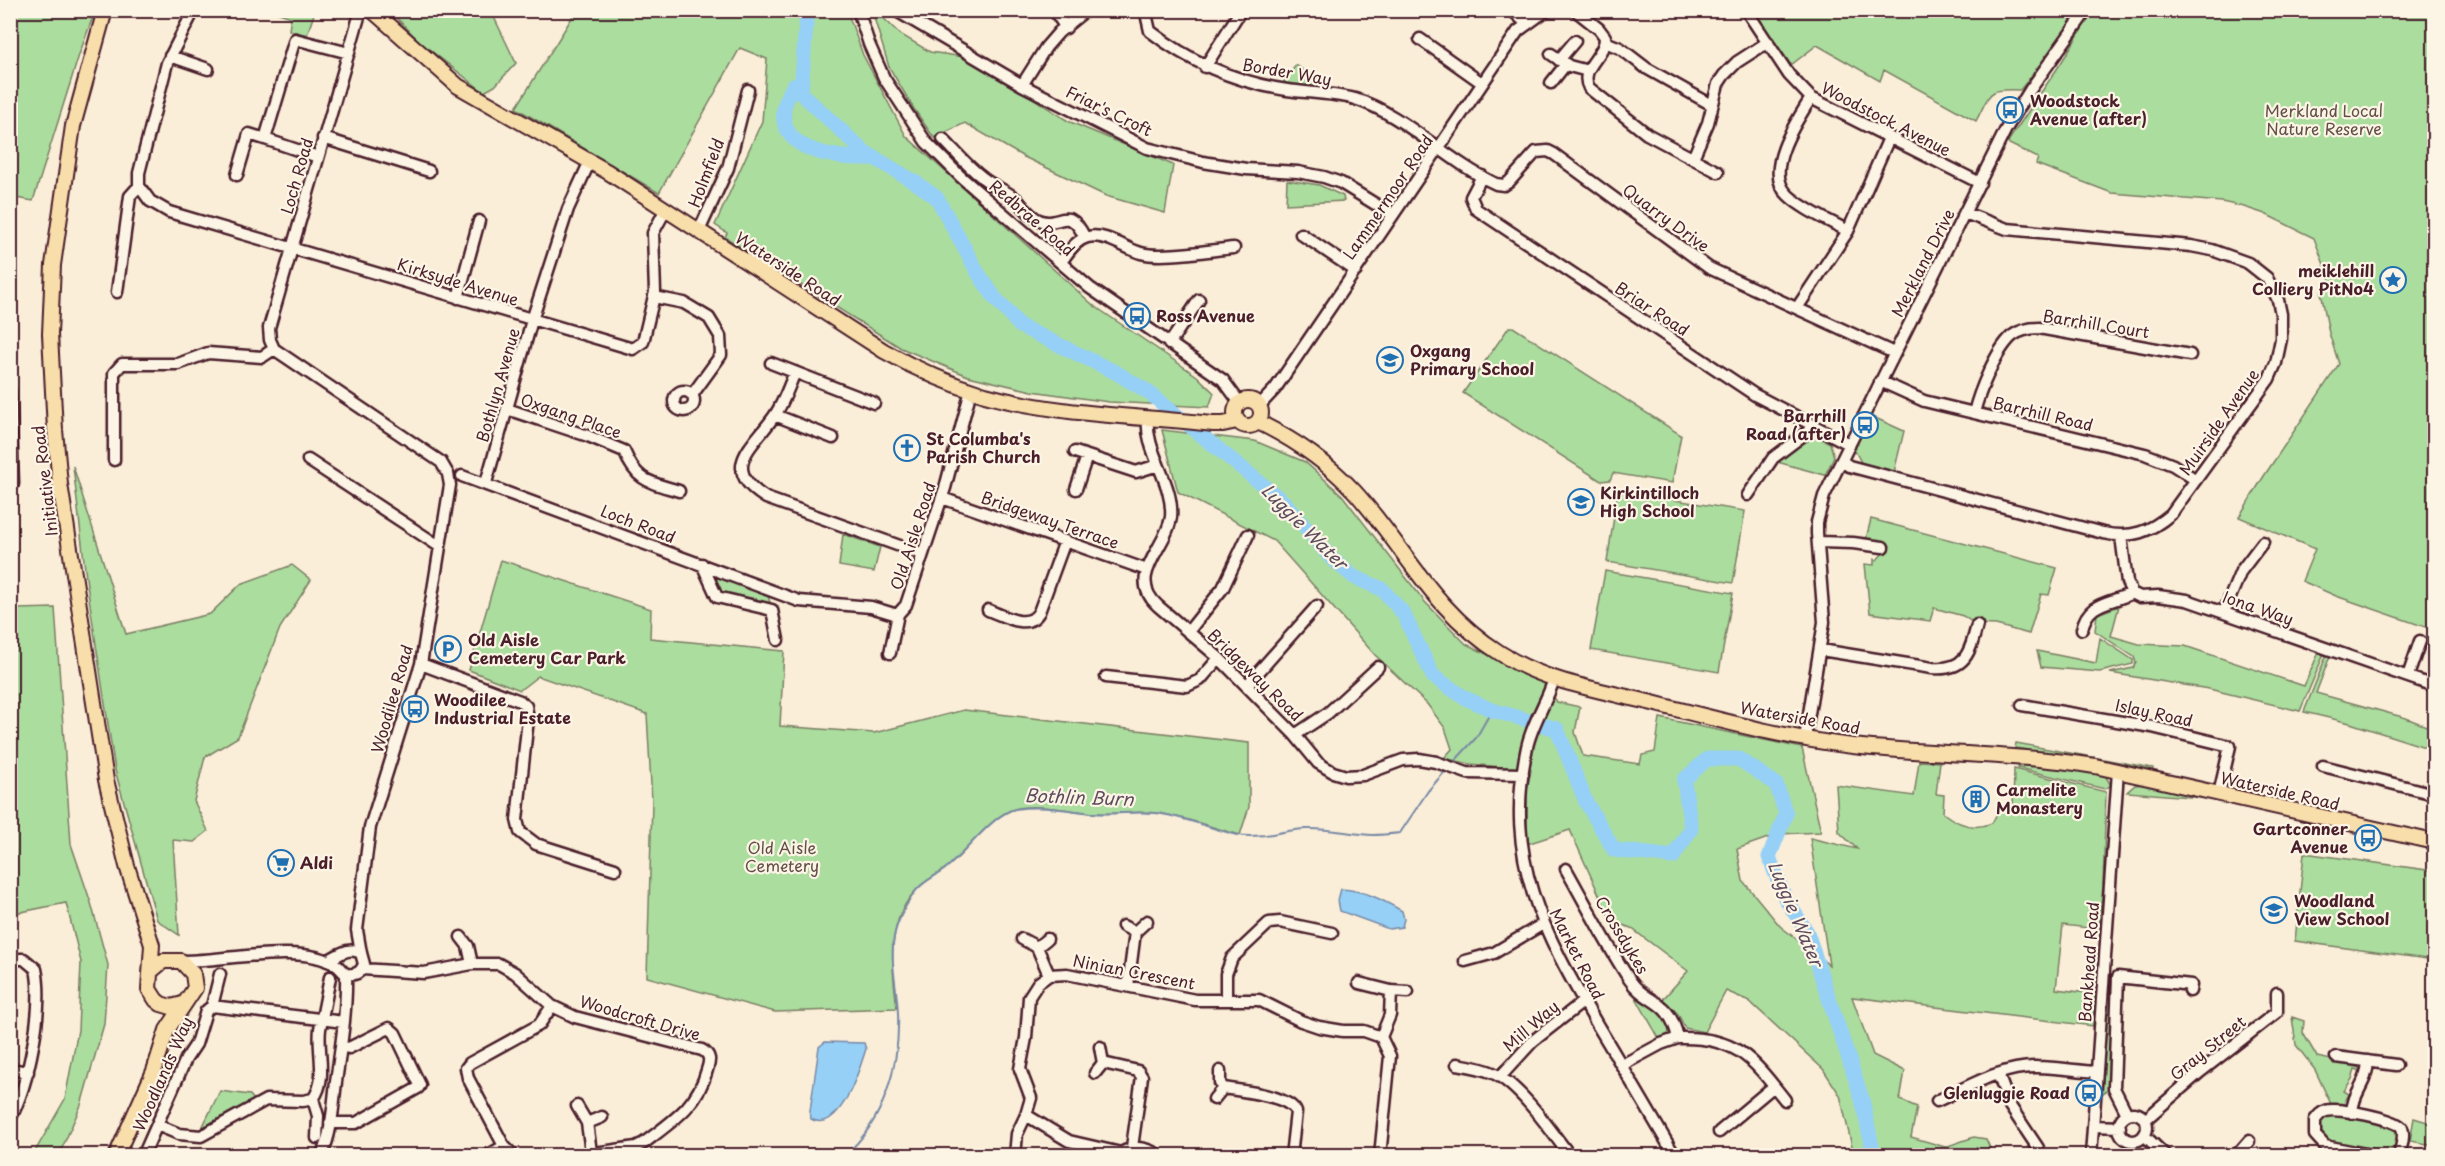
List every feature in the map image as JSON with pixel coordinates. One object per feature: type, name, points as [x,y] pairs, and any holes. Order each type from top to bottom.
[{"type":"main road","name":"Initiative Road","points":[[105,10],[73,126],[59,215],[53,265],[51,377],[60,484],[106,780],[127,866],[152,945]]},
{"type":"main road","name":"Waterside Road","points":[[372,10],[458,86],[590,161],[884,351],[935,377],[971,390],[1041,406],[1213,424],[1237,420]]},
{"type":"main road","points":[[1250,400],[1259,405],[1261,414],[1258,422],[1248,426],[1237,420],[1234,413],[1240,403],[1250,400]]},
{"type":"main road","name":"Waterside Road","points":[[1258,422],[1319,460],[1345,482],[1369,509],[1429,590],[1454,618],[1500,654],[1554,679],[1727,722],[1805,738],[1854,746],[2046,759],[2118,771],[2434,842]]},
{"type":"main road","points":[[116,1155],[150,1081],[167,1030],[183,1004],[192,995],[195,980],[190,968],[152,945]]},
{"type":"main road","points":[[152,945],[149,989],[161,1004],[171,1007],[183,1004]]},
{"type":"main road","points":[[152,971],[159,963],[175,960]]},
{"type":"main road","points":[[161,1004],[167,1030]]},
{"type":"street","points":[[117,292],[130,196],[139,186],[139,173],[170,56],[195,10]]},
{"type":"street","name":"Loch Road","points":[[274,349],[270,340],[269,328],[361,10]]},
{"type":"street","name":"Redbrae Road","points":[[858,10],[869,44],[884,78],[926,142],[961,177],[1113,305],[1223,380],[1240,403]]},
{"type":"street","name":"Friar's Croft","points":[[895,10],[1022,85],[1147,148],[1203,162],[1324,177],[1341,183],[1393,215]]},
{"type":"street","points":[[1054,10],[1066,28]]},
{"type":"street","points":[[1022,85],[1046,47],[1086,10]]},
{"type":"street","name":"Border Way","points":[[1150,10],[1148,18],[1150,31],[1205,66],[1228,77],[1253,84],[1355,99],[1397,121],[1439,150]]},
{"type":"street","points":[[1205,66],[1240,10]]},
{"type":"street","points":[[1512,10],[1527,24]]},
{"type":"street","name":"Lammermoor Road","points":[[1259,405],[1275,389],[1518,31],[1547,10]]},
{"type":"street","points":[[1575,10],[1605,37],[1605,42],[1588,71],[1587,83],[1599,97],[1647,134],[1718,172]]},
{"type":"street","name":"Woodstock Avenue","points":[[1746,10],[1789,75],[1811,98],[1980,183]]},
{"type":"street","name":"Merkland Drive","points":[[1805,738],[1821,650],[1824,603],[1817,522],[1830,483],[1843,462],[1849,444],[1880,381],[2022,103],[2087,10]]},
{"type":"street","points":[[265,139],[295,39],[349,53]]},
{"type":"street","points":[[1420,39],[1482,83]]},
{"type":"street","points":[[1551,83],[1558,60],[1575,41]]},
{"type":"street","points":[[1605,42],[1620,48],[1646,68],[1713,105]]},
{"type":"street","points":[[1693,158],[1708,123],[1718,84],[1737,62],[1768,42]]},
{"type":"street","points":[[170,56],[208,69]]},
{"type":"street","points":[[1558,60],[1588,71]]},
{"type":"street","name":"Holmfield","points":[[699,231],[728,168],[748,90]]},
{"type":"street","points":[[1811,98],[1788,134],[1779,169],[1779,183],[1788,196],[1848,231]]},
{"type":"street","points":[[237,175],[249,134],[318,157]]},
{"type":"street","points":[[323,138],[429,171]]},
{"type":"street","points":[[1797,308],[1848,231],[1889,138]]},
{"type":"street","points":[[943,139],[982,177],[1011,195],[1035,218],[1044,222],[1064,218],[1071,220],[1077,223],[1085,238]]},
{"type":"street","name":"Quarry Drive","points":[[1439,150],[1496,184],[1504,185],[1536,152],[1554,154],[1692,258],[1736,282],[1894,353]]},
{"type":"street","name":"Bothlyn Avenue","points":[[486,483],[532,320],[568,209],[590,161]]},
{"type":"street","name":"Briar Road","points":[[1482,176],[1471,197],[1476,209],[1755,395],[1849,444]]},
{"type":"street","name":"Kirksyde Avenue","points":[[139,186],[150,201],[169,212],[633,349],[643,342],[654,297],[653,233],[666,209]]},
{"type":"street","name":"Muirside Avenue","points":[[1843,462],[1849,466],[2103,533],[2121,536],[2143,533],[2161,523],[2179,505],[2269,380],[2276,363],[2281,339],[2281,314],[2278,300],[2267,278],[2248,263],[2212,250],[2181,245],[2007,229],[1965,213]]},
{"type":"street","points":[[458,298],[479,221]]},
{"type":"street","points":[[1301,234],[1356,271]]},
{"type":"street","points":[[1060,262],[1074,246],[1085,238],[1100,237],[1152,255],[1234,248]]},
{"type":"street","points":[[654,297],[684,303],[709,318],[720,336],[721,355],[692,395]]},
{"type":"street","points":[[1169,344],[1199,300]]},
{"type":"street","name":"Barrhill Court","points":[[1974,413],[1977,400],[2001,351],[2013,335],[2029,328],[2190,355]]},
{"type":"street","points":[[114,460],[114,373],[122,364],[178,364],[208,353],[262,357],[274,349]]},
{"type":"street","name":"Woodilee Road","points":[[274,349],[441,462],[448,474],[450,485],[421,664],[370,827],[354,966],[346,992],[330,1123],[326,1146],[321,1155]]},
{"type":"street","points":[[771,363],[874,403]]},
{"type":"street","points":[[795,372],[775,415],[742,460],[743,478],[753,490],[766,498],[922,554]]},
{"type":"street","name":"Barrhill Road","points":[[1880,381],[1924,401],[2145,454],[2173,465],[2196,480]]},
{"type":"street","points":[[10,390],[13,484],[10,487]]},
{"type":"street","name":"Old Aisle Road","points":[[890,653],[898,614],[906,605],[942,498],[971,390]]},
{"type":"street","name":"Oxgang Place","points":[[507,409],[588,436],[624,451],[630,465],[643,480],[679,491]]},
{"type":"street","points":[[775,415],[833,438]]},
{"type":"street","points":[[1147,570],[1167,530],[1171,513],[1169,497],[1147,435],[1148,417]]},
{"type":"street","points":[[1748,495],[1773,458],[1814,427]]},
{"type":"street","points":[[1075,452],[1136,472],[1158,465]]},
{"type":"street","points":[[1077,489],[1087,456]]},
{"type":"street","points":[[308,460],[439,546]]},
{"type":"street","name":"Loch Road","points":[[462,476],[799,601],[872,607],[898,614]]},
{"type":"street","name":"Bridgeway Terrace","points":[[942,498],[1147,570]]},
{"type":"street","points":[[1188,632],[1223,588],[1248,535]]},
{"type":"street","points":[[2121,536],[2127,582],[2132,593]]},
{"type":"street","points":[[988,609],[1020,622],[1035,619],[1040,612],[1065,541]]},
{"type":"street","points":[[1818,542],[1875,550]]},
{"type":"street","points":[[2224,612],[2241,571],[2263,542]]},
{"type":"street","points":[[702,564],[717,597],[772,610],[778,640]]},
{"type":"street","name":"Bridgeway Road","points":[[1147,570],[1145,584],[1149,596],[1158,606],[1219,658],[1296,735],[1318,763],[1333,772],[1346,776],[1371,773],[1402,760],[1419,759],[1436,762],[1460,771],[1523,774]]},
{"type":"street","name":"Iona Way","points":[[2082,629],[2087,615],[2097,607],[2132,593],[2140,597],[2158,596],[2187,600],[2434,686]]},
{"type":"street","points":[[1247,685],[1317,606]]},
{"type":"street","points":[[1821,650],[1932,668],[1950,668],[1967,655],[1977,625]]},
{"type":"street","points":[[2408,676],[2420,641]]},
{"type":"street","points":[[1106,677],[1187,686],[1200,680],[1219,658]]},
{"type":"street","points":[[421,664],[520,701],[526,706],[528,719],[517,820],[520,832],[536,844],[615,869]]},
{"type":"street","points":[[1296,735],[1328,713],[1378,667]]},
{"type":"street","name":"Market Road","points":[[1554,679],[1527,747],[1523,774],[1519,811],[1522,855],[1527,878],[1552,945],[1675,1155]]},
{"type":"street","name":"Islay Road","points":[[2022,705],[2152,727],[2230,746],[2219,794]]},
{"type":"street","points":[[2322,766],[2434,794]]},
{"type":"street","name":"Bankhead Road","points":[[2091,1155],[2118,771]]},
{"type":"street","name":"Crossdykes","points":[[1566,869],[1631,982],[1664,1007],[1675,1023],[1678,1038]]},
{"type":"street","points":[[1128,986],[1135,932],[1147,921]]},
{"type":"street","points":[[1226,998],[1226,974],[1232,958],[1269,923],[1280,922],[1332,933]]},
{"type":"street","points":[[1465,961],[1494,953],[1543,924]]},
{"type":"street","points":[[1123,926],[1135,932]]},
{"type":"street","name":"Woodilee Road","points":[[354,966],[345,951],[357,930]]},
{"type":"street","points":[[461,938],[468,946],[472,964]]},
{"type":"street","points":[[1022,939],[1037,947],[1050,975]]},
{"type":"street","points":[[1037,947],[1047,939]]},
{"type":"street","points":[[327,961],[345,951],[354,966]]},
{"type":"street","points":[[175,960],[206,962],[227,957],[285,955],[386,971],[424,973],[472,964],[493,963],[507,967],[552,1006],[539,1024],[470,1063],[466,1068],[468,1078],[504,1146],[514,1155]]},
{"type":"street","points":[[10,959],[24,959],[36,969],[39,984],[27,1072],[10,1119]]},
{"type":"street","points":[[195,980],[206,962]]},
{"type":"street","name":"Woodlands Way","points":[[143,1155],[186,1059],[196,1044],[206,1011],[212,1006],[220,974]]},
{"type":"street","name":"Ninian Crescent","points":[[1015,1155],[1017,1134],[1031,1098],[1020,1069],[1020,1059],[1026,1038],[1029,997],[1038,983],[1050,975],[1067,974],[1195,1000],[1218,1001],[1226,998],[1259,1000],[1300,1021],[1319,1027],[1342,1031],[1364,1031],[1381,1036]]},
{"type":"street","points":[[317,1138],[318,1116],[314,1099],[319,1091],[321,1065],[319,1047],[330,977]]},
{"type":"street","points":[[2127,1114],[2114,1088],[2118,977],[2191,985],[2190,991]]},
{"type":"street","points":[[1359,983],[1391,991],[1408,992]]},
{"type":"street","points":[[1380,1155],[1390,1056],[1381,1036],[1390,1015],[1391,991]]},
{"type":"street","name":"Gray Street","points":[[2145,1120],[2200,1072],[2277,1012],[2277,993]]},
{"type":"street","name":"Mill Way","points":[[1500,1077],[1540,1035],[1584,1001]]},
{"type":"street","name":"Woodlands Way","points":[[212,1006],[344,1022]]},
{"type":"street","name":"Woodcroft Drive","points":[[552,1006],[575,1017],[702,1050],[710,1060],[696,1098],[663,1128],[636,1147],[575,1155]]},
{"type":"street","points":[[330,1123],[356,1123],[420,1085],[399,1041],[389,1028],[349,1047],[341,1046]]},
{"type":"street","points":[[1622,1065],[1661,1044],[1678,1038],[1711,1039],[1737,1049],[1758,1067],[1785,1100]]},
{"type":"street","points":[[1095,1073],[1103,1063],[1100,1047]]},
{"type":"street","points":[[2336,1057],[2396,1065]]},
{"type":"street","points":[[2352,1113],[2353,1101],[2365,1082],[2368,1061]]},
{"type":"street","points":[[1103,1063],[1138,1071],[1142,1077],[1132,1147]]},
{"type":"street","points":[[1457,1064],[1491,1072],[1500,1077],[1536,1112],[1570,1155]]},
{"type":"street","points":[[1937,1101],[1998,1074],[2037,1067],[2097,1072]]},
{"type":"street","points":[[10,1069],[27,1072]]},
{"type":"street","points":[[1220,1071],[1222,1088]]},
{"type":"street","points":[[1998,1074],[2010,1106],[2038,1148]]},
{"type":"street","points":[[1719,1132],[1774,1086]]},
{"type":"street","points":[[1214,1099],[1222,1088]]},
{"type":"street","points":[[1222,1088],[1283,1100],[1294,1106],[1296,1112],[1291,1155]]},
{"type":"street","points":[[157,1125],[179,1134],[201,1136],[266,1100],[314,1099]]},
{"type":"street","points":[[577,1106],[587,1122],[591,1152]]},
{"type":"street","points":[[2376,1155],[2330,1148],[2316,1138],[2314,1125],[2322,1113],[2333,1110],[2393,1120],[2403,1131],[2399,1155]]},
{"type":"street","points":[[2127,1114],[2139,1114],[2145,1120],[2147,1128],[2144,1135],[2131,1140],[2123,1136],[2120,1127],[2122,1119],[2127,1114]]},
{"type":"street","points":[[1026,1115],[1069,1141],[1120,1153],[1132,1147],[1150,1149],[1160,1155]]},
{"type":"street","points":[[587,1122],[602,1117]]},
{"type":"street","points":[[2093,1126],[2120,1127]]},
{"type":"street","points":[[2144,1135],[2166,1155]]},
{"type":"street","points":[[2236,1155],[2249,1141]]},
{"type":"street","points":[[487,1155],[504,1146]]},
{"type":"green space","points":[[10,11],[95,11],[33,201],[11,197]]},
{"type":"green space","points":[[273,11],[315,11],[307,35],[289,30],[291,17]]},
{"type":"green space","points":[[390,11],[491,11],[516,63],[495,86],[484,92],[421,43]]},
{"type":"green space","points":[[576,11],[847,11],[863,55],[906,136],[1093,305],[1197,376],[1214,393],[1209,407],[1109,402],[1032,391],[968,376],[901,348],[725,237],[727,233],[715,225],[762,121],[767,59],[740,48],[659,193],[516,108]]},
{"type":"green space","points":[[872,11],[876,11],[900,34],[930,52],[971,58],[1068,121],[1173,165],[1165,213],[1106,196],[1022,156],[965,123],[934,138],[889,67]]},
{"type":"green space","points":[[1754,11],[2076,11],[2058,43],[2020,90],[2001,90],[1991,94],[1976,121],[1884,70],[1880,81],[1817,45],[1791,65]]},
{"type":"green space","name":"Merkland Local Nature Reserve","points":[[2093,11],[2434,11],[2434,630],[2336,596],[2302,581],[2315,549],[2239,517],[2339,364],[2329,333],[2321,292],[2331,283],[2314,238],[2265,214],[2222,202],[2112,193],[2036,164],[2038,158],[2007,143]]},
{"type":"green space","points":[[1296,65],[1330,89],[1283,83]]},
{"type":"green space","points":[[1287,180],[1319,185],[1343,196],[1344,201],[1286,204]]},
{"type":"green space","points":[[1509,327],[1513,327],[1681,435],[1672,483],[1613,473],[1610,480],[1601,481],[1463,393]]},
{"type":"green space","points":[[1871,416],[1904,431],[1894,472],[1862,464],[1854,449]]},
{"type":"green space","points":[[1162,430],[1255,441],[1305,462],[1342,495],[1425,602],[1466,644],[1545,683],[1557,702],[1580,707],[1575,732],[1583,756],[1640,764],[1642,755],[1655,752],[1660,718],[1802,748],[1821,832],[1779,834],[1737,849],[1743,881],[1780,926],[1829,965],[1810,838],[1857,849],[1839,832],[1836,785],[1914,796],[1919,761],[1940,762],[1936,794],[1944,795],[1943,813],[1960,823],[1972,826],[1992,823],[1998,812],[2013,812],[2014,769],[2106,792],[2103,887],[2098,929],[2063,925],[2056,989],[2096,994],[2093,1026],[1852,997],[1873,1055],[1905,1071],[1900,1100],[1917,1107],[1911,1137],[1945,1147],[1974,1137],[1986,1139],[1993,1155],[1854,1155],[1840,1095],[1823,1069],[1749,1001],[1726,991],[1704,1032],[1685,1028],[1678,1014],[1663,999],[1688,971],[1631,928],[1611,921],[1570,830],[1527,844],[1527,790],[1531,770],[1470,764],[1444,758],[1452,749],[1445,728],[1427,704],[1375,655],[1274,541],[1178,492]]},
{"type":"green space","points":[[1814,435],[1830,443],[1834,457],[1825,475],[1777,462]]},
{"type":"green space","points":[[73,466],[126,634],[210,614],[241,584],[292,565],[311,580],[280,628],[238,737],[205,757],[194,801],[208,831],[194,842],[173,840],[179,935],[157,920],[115,770],[86,578]]},
{"type":"green space","points":[[1618,491],[1745,511],[1733,583],[1607,562]]},
{"type":"green space","points":[[1871,519],[2057,568],[2049,595],[2041,594],[2029,634],[1996,625],[1975,624],[1963,616],[1934,608],[1930,621],[1870,613],[1865,564],[1874,565],[1874,559],[1877,560],[1883,553],[1884,542],[1866,539]]},
{"type":"green space","points":[[843,534],[880,547],[874,572],[839,566]]},
{"type":"green space","name":"Old Aisle Cemetery","points":[[501,560],[651,609],[650,638],[784,651],[780,726],[874,733],[964,710],[1249,743],[1249,807],[1240,835],[1178,817],[1149,812],[1093,813],[1030,807],[1003,814],[951,864],[918,888],[907,901],[900,915],[893,945],[897,1008],[775,1012],[647,977],[652,802],[647,714],[538,676],[520,690],[469,670]]},
{"type":"green space","points":[[708,570],[767,592],[771,606],[719,595]]},
{"type":"green space","points":[[1605,571],[1733,593],[1719,672],[1591,650]]},
{"type":"green space","points":[[11,586],[17,609],[55,608],[71,844],[91,903],[108,965],[104,1024],[81,1105],[59,1155],[33,1155],[65,1099],[78,1030],[81,962],[66,903],[11,914]]},
{"type":"green space","points":[[2119,606],[2111,636],[2139,644],[2185,646],[2304,686],[2319,652],[2324,654],[2300,711],[2209,689],[2110,673],[2133,668],[2136,663],[2134,657],[2095,631],[2097,614]]},
{"type":"green space","points":[[2100,638],[2133,660],[2133,664],[2100,672],[2041,667],[2037,651],[2096,663]]},
{"type":"green space","points":[[2327,654],[2330,656],[2316,693],[2406,718],[2434,729],[2434,750],[2350,723],[2304,712]]},
{"type":"green space","points":[[2016,743],[2153,768],[2152,773],[2027,752],[2027,750],[2015,748]]},
{"type":"green space","points":[[2028,763],[2104,774],[2111,785],[2105,789],[2018,768],[2019,764],[2028,766]]},
{"type":"green space","points":[[2145,784],[2215,799],[2127,792],[2135,785]]},
{"type":"green space","points":[[2304,853],[2434,871],[2434,960],[2295,941]]},
{"type":"green space","points":[[2109,979],[2115,983],[2110,1088],[2102,1094]]},
{"type":"green space","points":[[1639,995],[1656,1005],[1671,1027],[1668,1034],[1660,1040],[1636,998]]},
{"type":"green space","points":[[2292,1017],[2304,1021],[2303,1033],[2317,1057],[2332,1060],[2332,1062],[2352,1064],[2361,1071],[2355,1069],[2344,1091],[2349,1094],[2343,1105],[2331,1104],[2315,1070],[2296,1045]]},
{"type":"green space","points":[[220,1091],[250,1095],[254,1100],[202,1128]]},
{"type":"green space","points":[[2331,1113],[2389,1123],[2397,1132],[2397,1145],[2388,1152],[2382,1153],[2326,1143],[2317,1128],[2320,1119]]},
{"type":"green space","points":[[2414,1118],[2434,1124],[2434,1145],[2410,1141]]},
{"type":"water","points":[[1341,889],[1380,899],[1402,911],[1404,919],[1402,927],[1389,929],[1340,911],[1338,900]]},
{"type":"water","points":[[825,1042],[864,1043],[866,1049],[854,1084],[840,1109],[831,1117],[821,1121],[811,1119],[810,1111],[819,1047]]},
{"type":"waterway","name":"Luggie Water","points":[[807,10],[801,93],[863,151],[937,198],[978,273],[995,298],[1020,326],[1117,373],[1148,392],[1285,503],[1331,558],[1354,577],[1382,589],[1403,613],[1433,676],[1465,698],[1492,710],[1557,729],[1586,802],[1614,850],[1673,857],[1691,829],[1684,780],[1707,759],[1739,759],[1776,784],[1786,814],[1769,857],[1785,898],[1807,932],[1862,1099],[1874,1156]]},
{"type":"waterway","name":"Luggie Water","points":[[801,84],[793,86],[784,108],[785,123],[791,135],[814,151],[845,157],[873,158]]},
{"type":"waterway","name":"Bothlin Burn","points":[[1453,763],[1476,738],[1492,710]]},
{"type":"waterway","name":"Bothlin Burn","points":[[844,1156],[858,1142],[880,1109],[893,1072],[898,1033],[893,951],[894,937],[904,909],[921,885],[944,870],[988,826],[1007,812],[1015,809],[1054,808],[1100,813],[1155,813],[1247,836],[1306,829],[1373,835],[1390,834],[1400,833],[1428,791],[1447,769]]},
{"type":"place","name":"Woodstock Avenue (after)","points":[[2010,110]]},
{"type":"place","name":"meiklehill Colliery PitNo4","points":[[2393,280]]},
{"type":"place","name":"Ross Avenue","points":[[1137,316]]},
{"type":"place","name":"Oxgang Primary School","points":[[1390,360]]},
{"type":"place","name":"Barrhill Road (after)","points":[[1865,425]]},
{"type":"place","name":"St Columba's Parish Church","points":[[907,448]]},
{"type":"place","name":"Kirkintilloch High School","points":[[1581,502]]},
{"type":"place","name":"Old Aisle Cemetery Car Park","points":[[448,649]]},
{"type":"place","name":"Woodilee Industrial Estate","points":[[415,709]]},
{"type":"place","name":"Carmelite Monastery","points":[[1976,799]]},
{"type":"place","name":"Gartconner Avenue","points":[[2368,838]]},
{"type":"place","name":"Aldi","points":[[281,863]]},
{"type":"place","name":"Woodland View School","points":[[2274,910]]},
{"type":"place","name":"Glenluggie Road","points":[[2089,1093]]}]
